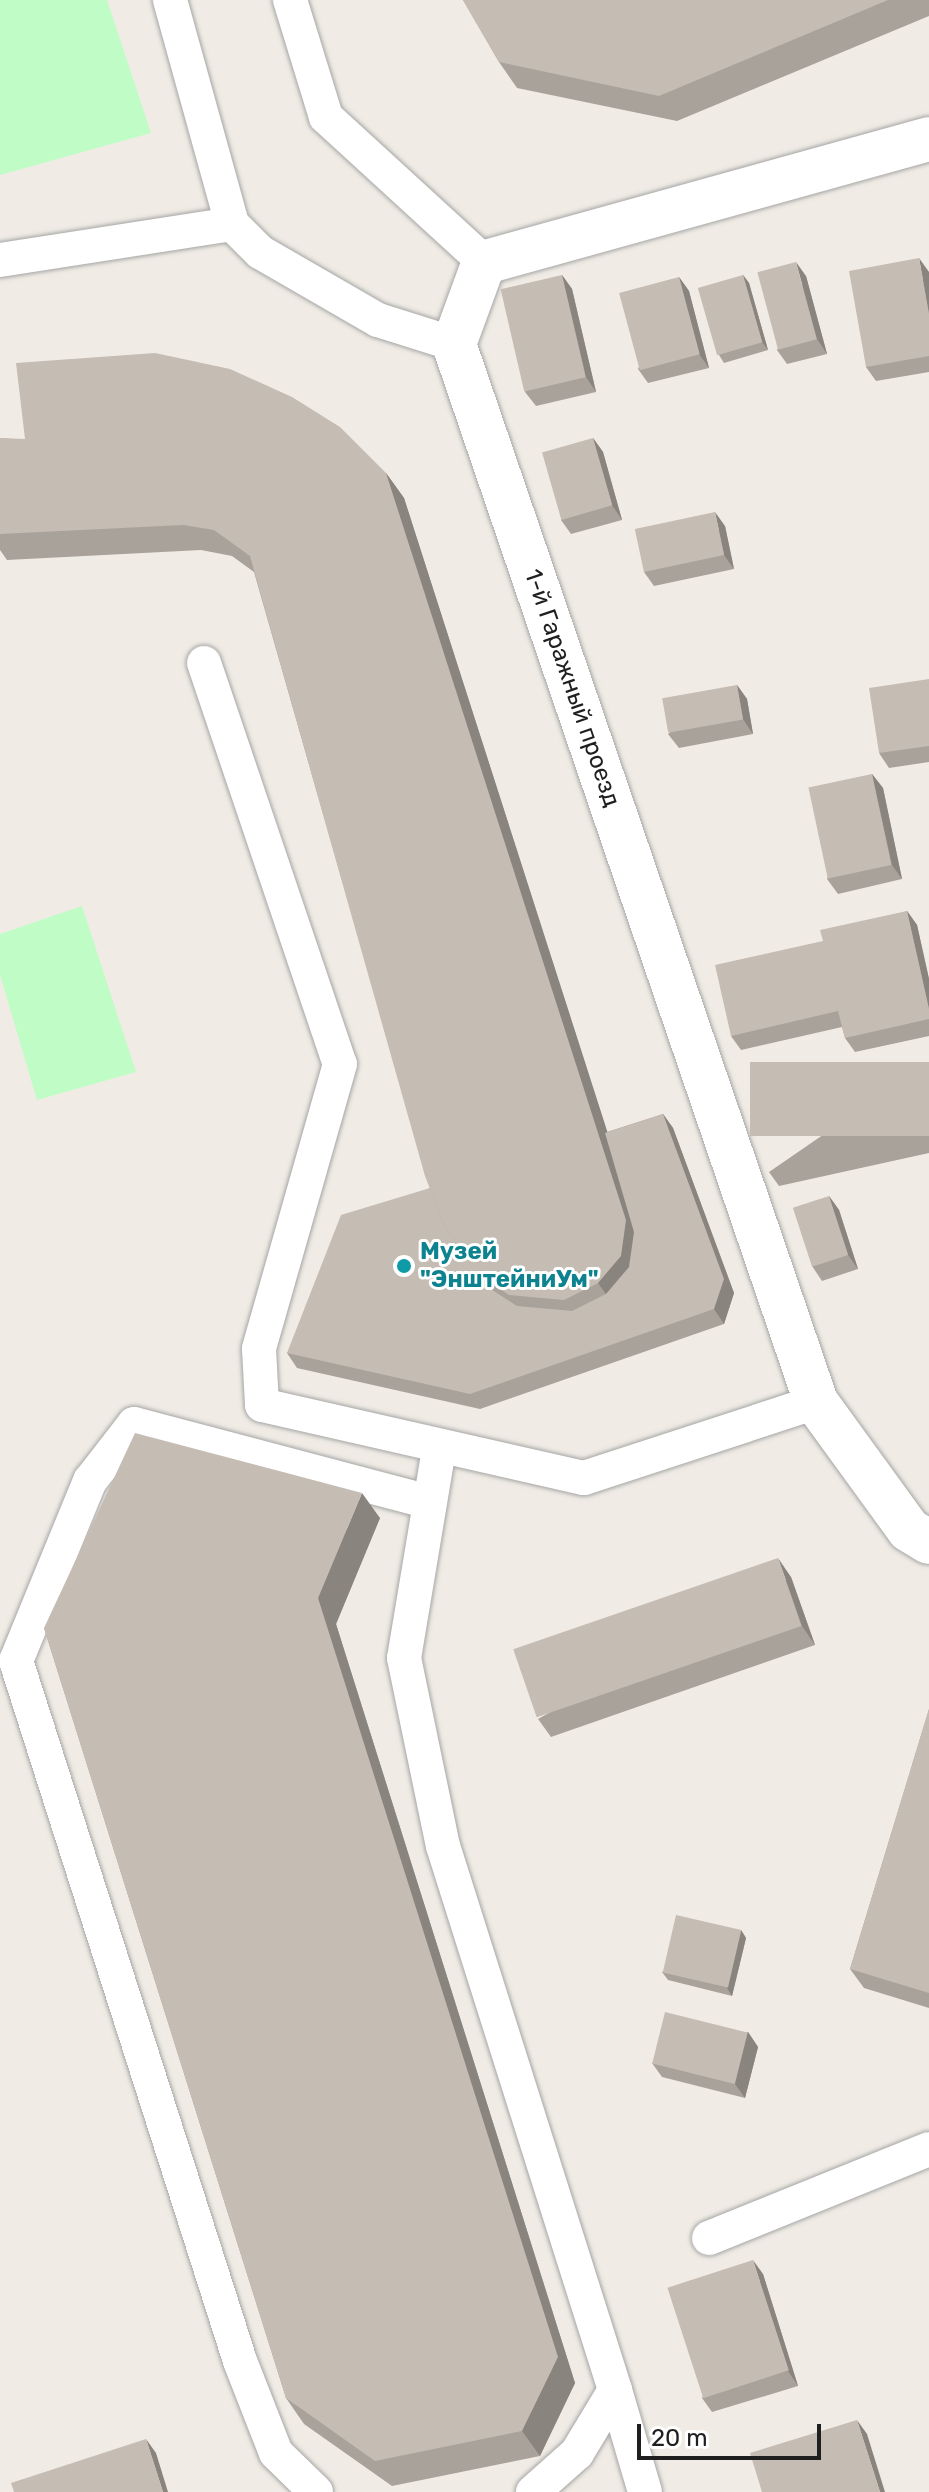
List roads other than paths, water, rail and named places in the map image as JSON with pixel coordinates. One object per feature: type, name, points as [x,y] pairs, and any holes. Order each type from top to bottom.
[{"type":"street","points":[[454,344],[484,262],[929,139]]},
{"type":"street","name":"1-й Гаражный проезд","points":[[454,344],[816,1402],[919,1536]]},
{"type":"lane","points":[[170,0],[232,224],[260,252],[378,320],[454,344]]},
{"type":"lane","points":[[290,0],[326,117],[484,262]]},
{"type":"lane","points":[[0,260],[232,224]]},
{"type":"lane","points":[[204,663],[340,1064],[259,1349],[262,1405],[439,1449],[584,1478],[816,1402]]},
{"type":"lane","points":[[316,2492],[276,2453],[240,2361],[16,1661],[90,1481],[134,1424],[430,1502]]},
{"type":"lane","points":[[439,1449],[404,1658],[443,1846],[645,2492]]},
{"type":"lane","points":[[709,2238],[929,2149]]},
{"type":"lane","points":[[533,2492],[577,2453],[615,2390]]},
{"type":"place","name":"Музей \"ЭнштейниУм\"","points":[[404,1266]]}]
